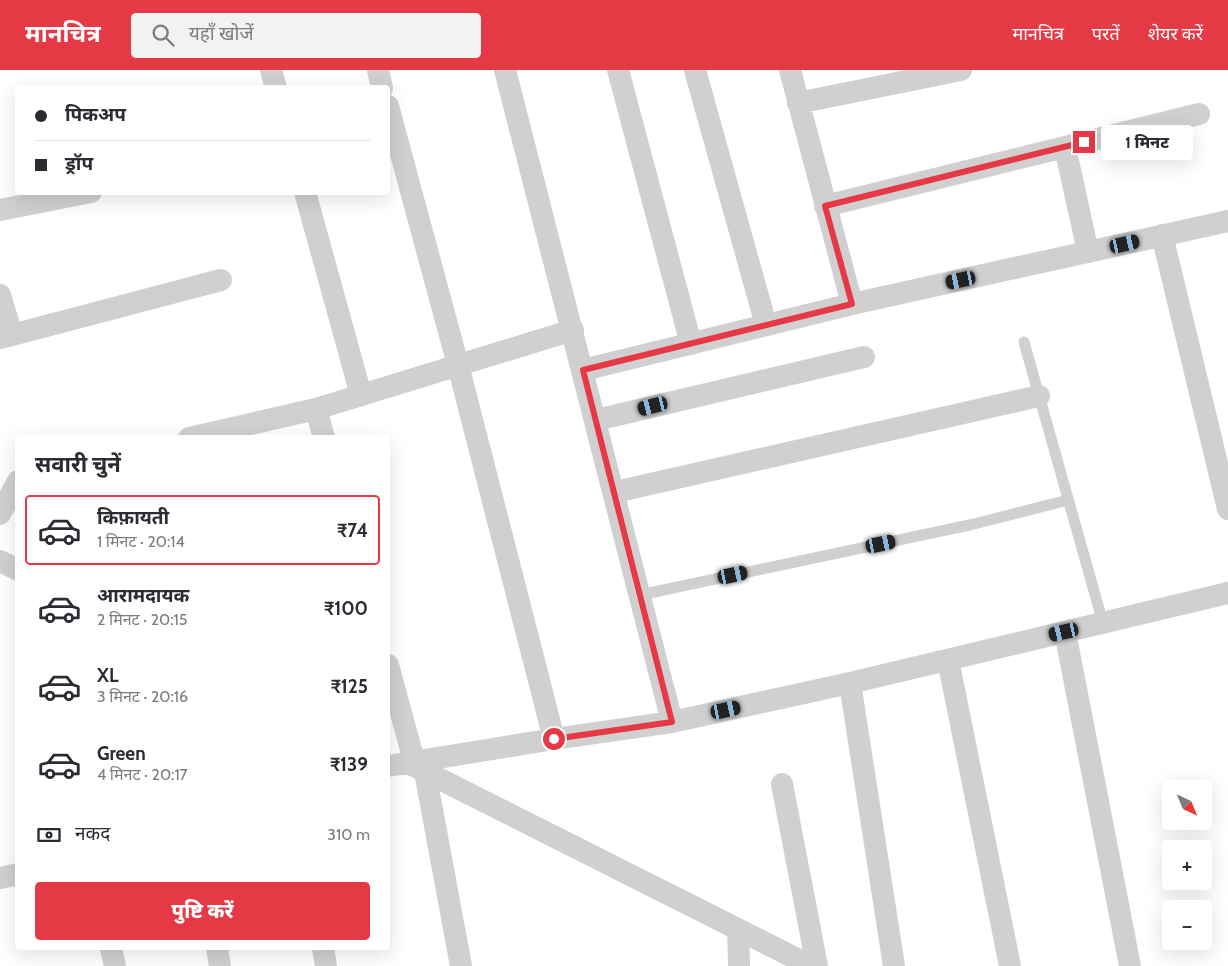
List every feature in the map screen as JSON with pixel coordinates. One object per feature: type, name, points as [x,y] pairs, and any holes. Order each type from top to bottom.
[{"type":"street","points":[[272,70],[275,85]]},
{"type":"street","points":[[378,70],[381,85]]},
{"type":"street","points":[[505,70],[672,722]]},
{"type":"street","points":[[618,70],[691,344]]},
{"type":"street","points":[[695,70],[766,325]]},
{"type":"street","points":[[790,70],[852,304]]},
{"type":"street","points":[[798,103],[961,70]]},
{"type":"street","points":[[390,113],[458,365],[554,739]]},
{"type":"street","points":[[825,206],[1199,114]]},
{"type":"street","points":[[1065,147],[1088,252]]},
{"type":"street","points":[[0,210],[76,195]]},
{"type":"street","points":[[306,195],[361,394]]},
{"type":"street","points":[[583,370],[852,304],[1228,221]]},
{"type":"street","points":[[1162,235],[1228,509]]},
{"type":"street","points":[[0,295],[6,337],[221,280]]},
{"type":"street","points":[[202,435],[316,409],[573,330]]},
{"type":"street","points":[[596,420],[864,357]]},
{"type":"street","points":[[614,492],[1039,396]]},
{"type":"street","points":[[316,409],[323,435]]},
{"type":"street","points":[[0,514],[15,486]]},
{"type":"street","points":[[0,561],[15,568]]},
{"type":"street","points":[[402,765],[554,739],[672,722],[850,683],[1228,593]]},
{"type":"street","points":[[1064,632],[1130,966]]},
{"type":"street","points":[[948,660],[1010,966]]},
{"type":"street","points":[[390,679],[402,765],[461,966]]},
{"type":"street","points":[[850,683],[894,966]]},
{"type":"street","points":[[402,765],[811,966]]},
{"type":"street","points":[[782,784],[817,966]]},
{"type":"street","points":[[0,878],[15,875]]},
{"type":"street","points":[[738,929],[739,966]]},
{"type":"street","points":[[111,950],[115,966]]},
{"type":"street","points":[[217,950],[220,966]]},
{"type":"street","points":[[323,950],[326,966]]},
{"type":"lane","points":[[1024,342],[1103,623]]},
{"type":"lane","points":[[640,595],[974,524],[1068,500]]},
{"type":"route","points":[[554,739],[672,722],[583,370],[852,304],[825,206],[1084,142]]}]
